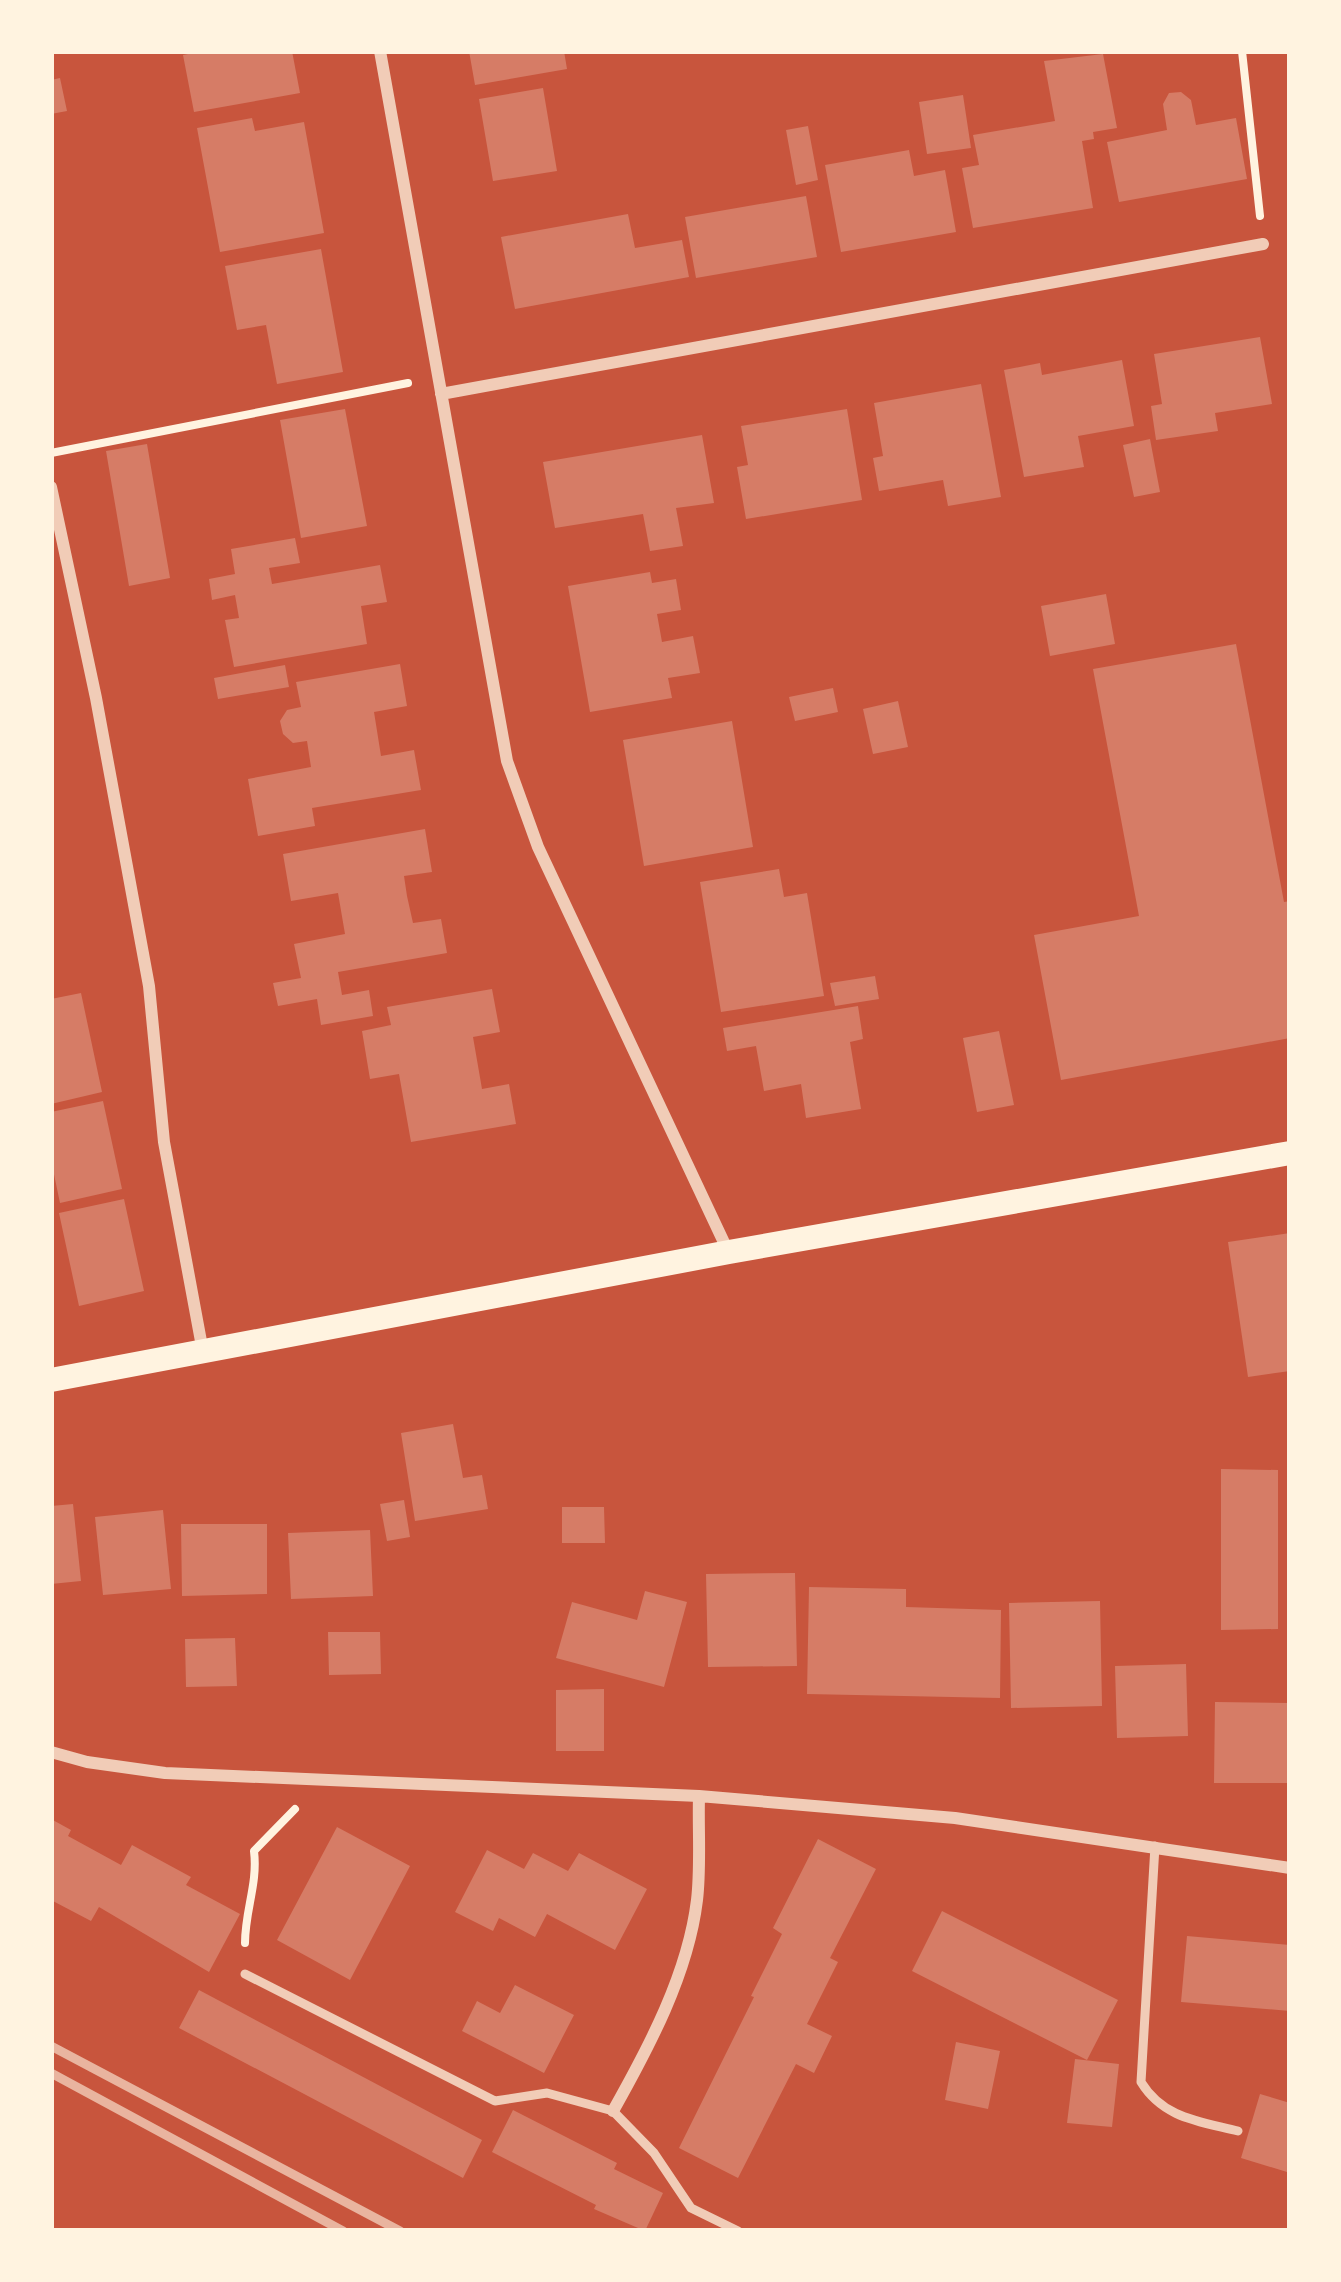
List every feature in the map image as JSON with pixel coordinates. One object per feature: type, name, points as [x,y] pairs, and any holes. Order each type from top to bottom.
[{"type":"main road","points":[[51,1380],[729,1252],[1290,1153]]},
{"type":"street","points":[[380,51],[507,761],[538,847],[729,1252]]},
{"type":"street","points":[[441,394],[1263,244]]},
{"type":"street","points":[[51,487],[145,964],[164,1142],[203,1354]]},
{"type":"street","points":[[51,1752],[165,1773],[699,1796],[955,1818],[1290,1868]]},
{"type":"street","points":[[613,2111],[643,2059],[676,1979],[697,1902],[699,1796]]},
{"type":"lane","points":[[1155,1846],[1141,2082],[1152,2099],[1172,2114],[1238,2131]]},
{"type":"lane","points":[[245,1974],[495,2101],[547,2093],[613,2111],[654,2152],[692,2208],[738,2231]]},
{"type":"path","points":[[1242,51],[1263,244]]},
{"type":"path","points":[[51,453],[438,377]]},
{"type":"path","points":[[245,1974],[245,1912],[257,1875],[254,1851],[280,1827],[314,1780]]},
{"type":"building","points":[[292,51],[300,93],[194,112],[183,55]]},
{"type":"building","points":[[469,51],[564,51],[567,69],[475,85]]},
{"type":"building","points":[[1103,54],[1117,128],[1093,132],[1094,139],[1082,141],[1093,208],[973,228],[962,168],[979,165],[973,135],[1055,121],[1044,61]]},
{"type":"building","points":[[60,78],[67,111],[51,114],[51,80]]},
{"type":"building","points":[[543,88],[557,171],[493,181],[479,99]]},
{"type":"building","points":[[1181,92],[1191,100],[1196,125],[1236,118],[1247,179],[1119,202],[1107,142],[1167,130],[1163,104],[1169,93]]},
{"type":"building","points":[[963,95],[971,148],[927,154],[919,102]]},
{"type":"building","points":[[252,118],[255,131],[304,122],[324,233],[220,252],[197,128]]},
{"type":"building","points":[[808,126],[818,180],[796,185],[786,130]]},
{"type":"building","points":[[909,150],[914,176],[945,170],[956,232],[841,252],[825,165]]},
{"type":"building","points":[[806,196],[817,257],[696,278],[685,217]]},
{"type":"building","points":[[628,214],[635,248],[682,240],[689,277],[515,309],[501,237]]},
{"type":"building","points":[[321,249],[343,372],[277,384],[266,325],[237,330],[225,266]]},
{"type":"building","points":[[1260,337],[1272,404],[1215,413],[1218,431],[1156,440],[1151,406],[1162,404],[1154,354]]},
{"type":"building","points":[[1122,360],[1134,426],[1078,436],[1084,467],[1024,477],[1004,370],[1040,363],[1042,375]]},
{"type":"building","points":[[981,384],[1001,497],[948,506],[943,480],[879,491],[873,458],[883,456],[874,403]]},
{"type":"building","points":[[345,409],[367,526],[301,538],[280,420]]},
{"type":"building","points":[[847,409],[862,500],[746,519],[737,467],[748,465],[741,426]]},
{"type":"building","points":[[702,435],[714,503],[676,508],[683,546],[650,551],[643,514],[555,528],[543,462]]},
{"type":"building","points":[[1150,439],[1160,492],[1134,497],[1123,445]]},
{"type":"building","points":[[147,444],[170,578],[129,586],[106,451]]},
{"type":"building","points":[[295,538],[300,563],[269,568],[272,584],[380,565],[387,602],[361,606],[367,644],[234,667],[225,620],[239,618],[235,595],[212,600],[209,579],[235,574],[231,549]]},
{"type":"building","points":[[650,572],[652,583],[676,579],[681,610],[657,614],[662,642],[693,636],[700,673],[668,678],[672,698],[590,712],[568,586]]},
{"type":"building","points":[[1106,594],[1115,644],[1050,656],[1041,606]]},
{"type":"building","points":[[1236,644],[1284,902],[1290,901],[1290,1038],[1061,1080],[1034,935],[1139,916],[1093,669]]},
{"type":"building","points":[[400,664],[407,706],[374,712],[381,756],[414,750],[421,790],[312,808],[315,826],[258,836],[248,779],[311,767],[307,741],[293,743],[283,734],[280,721],[287,710],[301,707],[296,682]]},
{"type":"building","points":[[285,665],[289,687],[218,699],[214,678]]},
{"type":"building","points":[[833,688],[838,712],[795,721],[789,697]]},
{"type":"building","points":[[898,701],[908,747],[873,754],[863,709]]},
{"type":"building","points":[[732,721],[753,847],[644,866],[623,740]]},
{"type":"building","points":[[425,829],[432,872],[404,876],[407,896],[413,923],[441,919],[447,953],[338,972],[342,995],[369,990],[373,1016],[321,1025],[317,999],[278,1006],[273,983],[301,978],[294,944],[345,934],[338,893],[291,901],[283,854]]},
{"type":"building","points":[[779,869],[784,897],[807,893],[824,996],[721,1012],[700,882]]},
{"type":"building","points":[[875,976],[879,999],[835,1006],[830,983]]},
{"type":"building","points":[[492,989],[500,1032],[473,1037],[482,1089],[509,1084],[516,1124],[411,1142],[399,1074],[370,1079],[362,1031],[391,1025],[387,1007]]},
{"type":"building","points":[[81,993],[102,1092],[51,1104],[51,999]]},
{"type":"building","points":[[858,1006],[863,1039],[850,1042],[861,1109],[806,1118],[801,1084],[764,1091],[756,1046],[727,1051],[723,1028]]},
{"type":"building","points":[[999,1031],[1014,1105],[977,1112],[963,1038]]},
{"type":"building","points":[[103,1101],[122,1189],[60,1203],[51,1160],[51,1112]]},
{"type":"building","points":[[124,1199],[144,1291],[79,1306],[59,1213]]},
{"type":"building","points":[[1290,1233],[1290,1371],[1248,1377],[1228,1242]]},
{"type":"building","points":[[453,1424],[463,1478],[482,1475],[488,1509],[415,1521],[401,1433]]},
{"type":"building","points":[[1221,1469],[1278,1470],[1278,1629],[1221,1630]]},
{"type":"building","points":[[404,1500],[410,1537],[387,1541],[380,1504]]},
{"type":"building","points":[[73,1504],[81,1581],[51,1584],[51,1506]]},
{"type":"building","points":[[562,1507],[604,1507],[605,1543],[562,1543]]},
{"type":"building","points":[[163,1510],[171,1589],[103,1595],[95,1517]]},
{"type":"building","points":[[181,1524],[267,1524],[267,1594],[182,1596]]},
{"type":"building","points":[[370,1530],[373,1596],[291,1599],[288,1533]]},
{"type":"building","points":[[795,1573],[797,1666],[708,1667],[706,1574]]},
{"type":"building","points":[[809,1587],[906,1589],[906,1607],[1001,1610],[1000,1698],[807,1694]]},
{"type":"building","points":[[645,1591],[687,1602],[664,1687],[556,1658],[572,1602],[637,1620]]},
{"type":"building","points":[[1100,1601],[1102,1706],[1011,1708],[1009,1603]]},
{"type":"building","points":[[328,1632],[380,1632],[381,1674],[329,1675]]},
{"type":"building","points":[[235,1638],[237,1686],[186,1687],[185,1639]]},
{"type":"building","points":[[1186,1664],[1188,1736],[1117,1738],[1115,1666]]},
{"type":"building","points":[[604,1689],[604,1751],[556,1751],[556,1690]]},
{"type":"building","points":[[1215,1702],[1290,1703],[1290,1783],[1214,1783]]},
{"type":"building","points":[[51,1819],[71,1830],[68,1836],[121,1865],[132,1845],[191,1877],[186,1885],[240,1914],[209,1972],[99,1907],[91,1921],[51,1900]]},
{"type":"building","points":[[337,1827],[410,1866],[350,1980],[277,1940]]},
{"type":"building","points":[[818,1839],[876,1869],[830,1958],[838,1962],[807,2024],[832,2036],[814,2073],[796,2064],[738,2178],[679,2148],[754,1997],[782,1934],[773,1928]]},
{"type":"building","points":[[487,1850],[524,1869],[533,1853],[568,1871],[579,1853],[647,1889],[615,1950],[547,1914],[535,1937],[499,1918],[493,1931],[455,1912]]},
{"type":"building","points":[[942,1911],[1118,2000],[1087,2060],[912,1971]]},
{"type":"building","points":[[1187,1936],[1290,1945],[1290,2011],[1181,2002]]},
{"type":"building","points":[[515,1985],[574,2015],[544,2073],[462,2031],[477,2001],[500,2013]]},
{"type":"building","points":[[199,1990],[482,2140],[463,2178],[179,2028]]},
{"type":"building","points":[[956,2042],[1000,2051],[988,2109],[945,2100]]},
{"type":"building","points":[[1075,2059],[1119,2064],[1112,2127],[1067,2123]]},
{"type":"building","points":[[1260,2094],[1290,2103],[1287,2172],[1241,2158]]},
{"type":"building","points":[[513,2110],[617,2163],[614,2169],[663,2193],[645,2231],[594,2209],[596,2205],[492,2152]]},
{"type":"railway","points":[[51,2046],[400,2231]]},
{"type":"railway","points":[[51,2073],[343,2231]]}]
